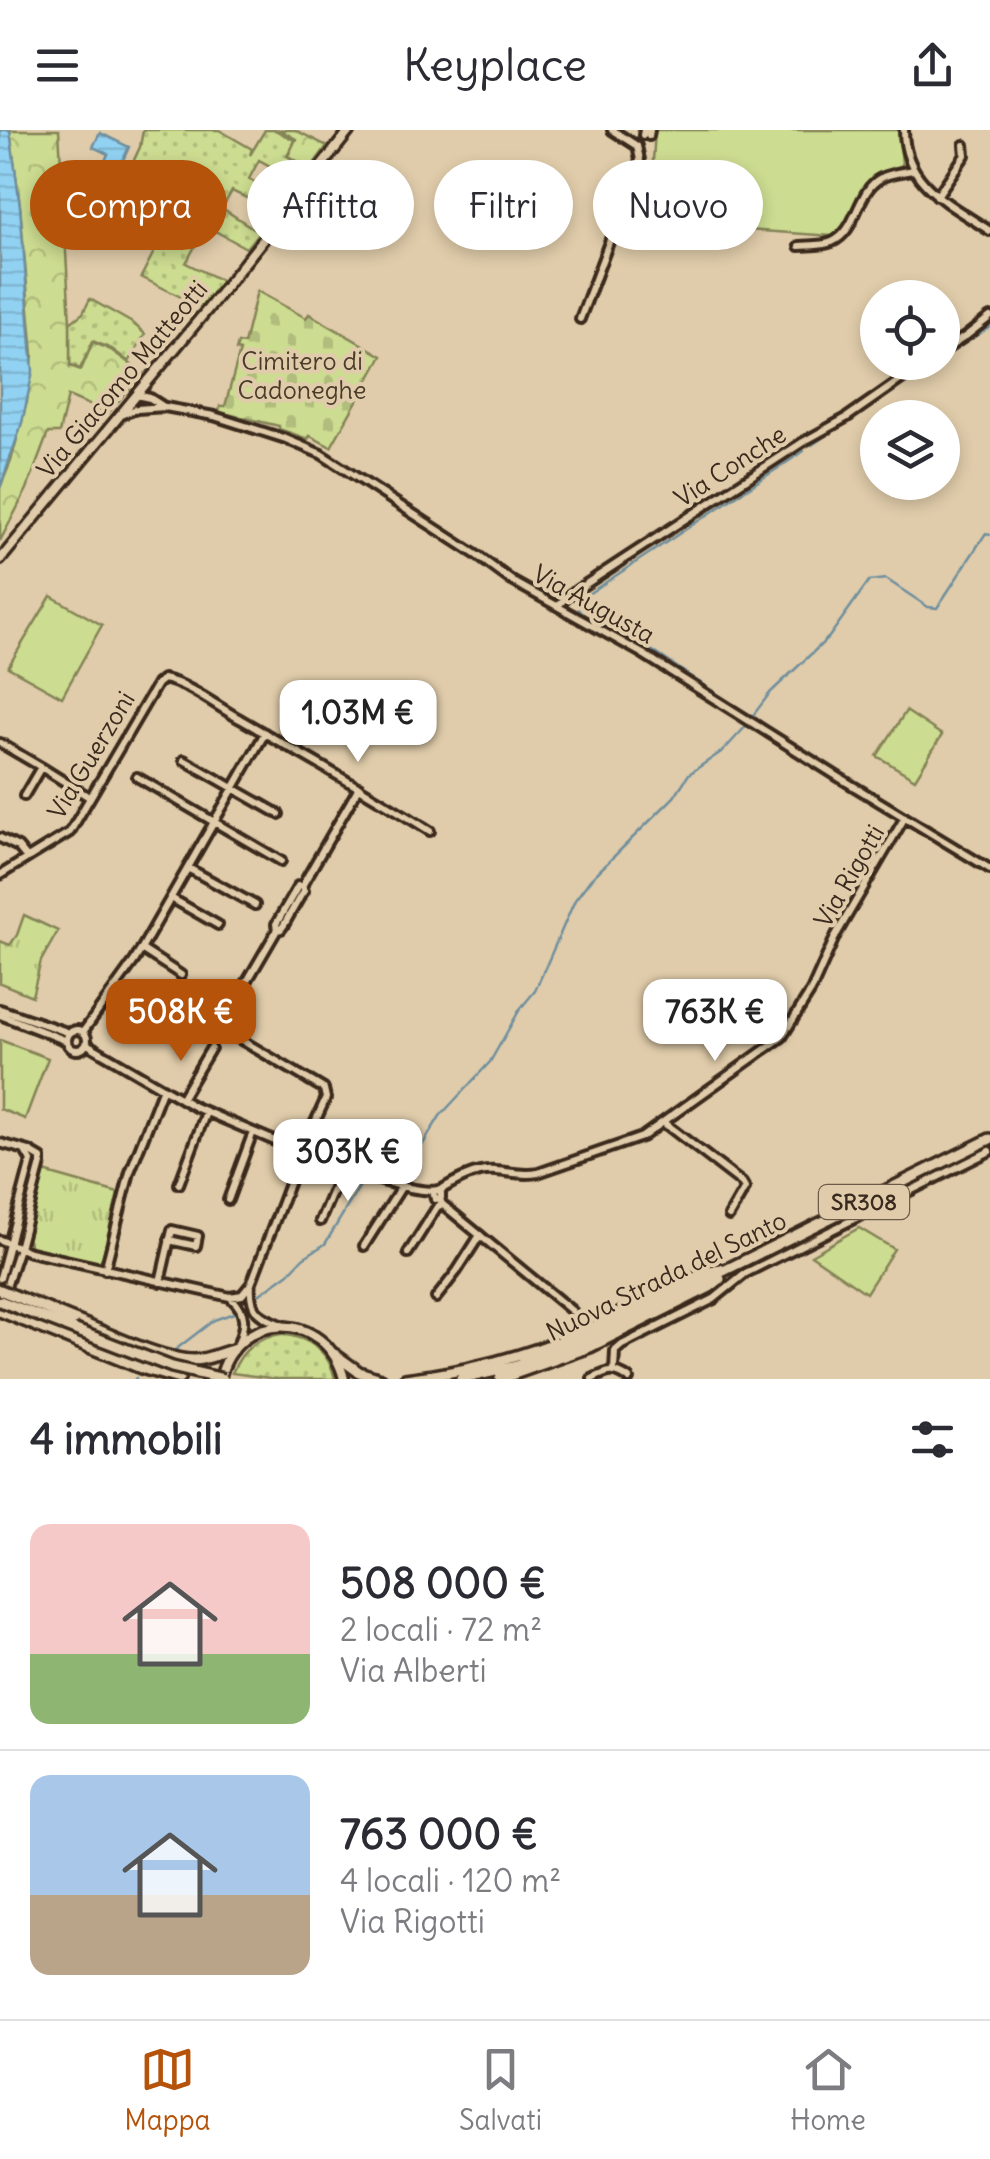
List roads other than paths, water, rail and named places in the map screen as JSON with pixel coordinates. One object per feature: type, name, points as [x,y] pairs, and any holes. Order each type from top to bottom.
[{"type":"highway","name":"Nuova Strada del Santo","points":[[462,1379],[517,1366],[582,1341],[990,1140]]},
{"type":"highway","points":[[405,1379],[531,1352],[580,1333],[676,1286],[737,1264]]},
{"type":"highway","points":[[500,1379],[590,1346],[710,1287],[737,1264]]},
{"type":"highway","points":[[0,1290],[182,1359],[204,1359],[235,1346]]},
{"type":"highway","points":[[0,1301],[143,1357],[222,1379]]},
{"type":"highway","points":[[0,1311],[141,1368],[179,1379]]},
{"type":"highway","points":[[334,1354],[358,1372],[381,1379]]},
{"type":"main road","name":"Via Giacomo Matteotti","points":[[0,560],[350,130]]},
{"type":"main road","points":[[222,1379],[225,1362],[235,1346],[260,1330],[285,1326],[312,1333],[326,1342],[344,1379]]},
{"type":"street","points":[[580,319],[640,160],[637,146],[612,130]]},
{"type":"street","points":[[904,130],[906,155],[924,184],[990,231]]},
{"type":"street","points":[[937,196],[965,155],[964,145]]},
{"type":"street","points":[[799,246],[829,243],[838,238],[869,188],[880,178],[913,170]]},
{"type":"street","points":[[960,340],[990,317]]},
{"type":"street","name":"Via Conche","points":[[558,606],[566,596],[900,380]]},
{"type":"street","points":[[146,383],[150,398]]},
{"type":"street","points":[[136,395],[145,408]]},
{"type":"street","name":"Via Augusta","points":[[136,395],[165,407]]},
{"type":"street","name":"Via Augusta","points":[[119,415],[165,407],[227,420],[308,448],[512,581],[644,654],[990,868]]},
{"type":"street","name":"Via Guerzoni","points":[[0,875],[70,832],[157,684],[163,680],[170,680],[265,733]]},
{"type":"street","points":[[83,1032],[141,949],[265,733],[430,831]]},
{"type":"street","points":[[0,743],[90,798]]},
{"type":"street","points":[[184,760],[279,814]]},
{"type":"street","points":[[24,796],[41,767]]},
{"type":"street","points":[[137,777],[281,861]]},
{"type":"street","points":[[307,1140],[326,1098],[324,1089],[226,1031],[224,1020],[277,930],[276,924],[294,891],[302,886],[360,786]]},
{"type":"street","name":"Via Rigotti","points":[[438,1196],[466,1176],[484,1171],[538,1173],[642,1137],[782,1036],[811,991],[836,935],[905,817]]},
{"type":"street","points":[[0,838],[18,847],[26,858]]},
{"type":"street","points":[[188,868],[255,906]]},
{"type":"street","points":[[171,898],[218,925]]},
{"type":"street","points":[[141,949],[181,975]]},
{"type":"street","points":[[108,1000],[154,1026]]},
{"type":"street","points":[[0,1012],[68,1037],[74,1050],[87,1044]]},
{"type":"street","points":[[68,1037],[77,1030],[83,1032],[87,1044]]},
{"type":"street","points":[[87,1044],[206,1112],[284,1145],[296,1146]]},
{"type":"street","points":[[181,1099],[211,1048]]},
{"type":"street","points":[[106,1270],[130,1172],[163,1088]]},
{"type":"street","points":[[178,1184],[206,1112]]},
{"type":"street","points":[[664,1123],[742,1183],[744,1188],[729,1216]]},
{"type":"street","points":[[228,1200],[253,1132]]},
{"type":"street","points":[[307,1140],[299,1141],[298,1153],[438,1196],[572,1311]]},
{"type":"street","points":[[285,1326],[257,1313],[250,1298],[251,1284],[298,1160],[312,1146],[307,1140]]},
{"type":"street","points":[[0,1144],[41,1158],[19,1248],[0,1301]]},
{"type":"street","points":[[0,1278],[31,1161],[24,1150]]},
{"type":"street","points":[[618,1372],[615,1351],[622,1344],[720,1295],[746,1273],[990,1151]]},
{"type":"street","points":[[320,1221],[343,1167]]},
{"type":"street","points":[[364,1246],[402,1186]]},
{"type":"street","points":[[408,1253],[437,1207],[438,1196]]},
{"type":"street","points":[[436,1298],[480,1235]]},
{"type":"street","points":[[0,1240],[106,1270],[230,1297],[242,1295],[251,1284]]},
{"type":"street","points":[[160,1282],[170,1240]]},
{"type":"street","points":[[230,1297],[244,1315],[235,1346]]},
{"type":"street","points":[[592,1379],[609,1371],[629,1379]]},
{"type":"water","points":[[0,130],[10,130],[33,371],[22,423],[0,488]]},
{"type":"water","points":[[100,133],[129,147],[123,160],[105,160],[108,154],[93,147]]},
{"type":"waterway","points":[[960,346],[990,327]]},
{"type":"waterway","points":[[812,445],[909,380]]},
{"type":"waterway","points":[[751,717],[647,647],[584,615],[579,610],[579,600],[804,451]]},
{"type":"waterway","points":[[751,718],[770,693],[829,637],[869,581],[886,579],[928,607],[937,608],[986,533],[990,535]]},
{"type":"waterway","points":[[369,1171],[399,1177],[409,1167],[440,1116],[490,1062],[520,1009],[535,991],[575,900],[590,880],[674,797],[689,774],[724,750],[748,724]]},
{"type":"waterway","points":[[256,1297],[325,1244],[362,1182]]},
{"type":"waterway","points":[[175,1350],[214,1320],[234,1313]]},
{"type":"park label","name":"Cimitero di Cadoneghe","points":[[302,376]]}]
